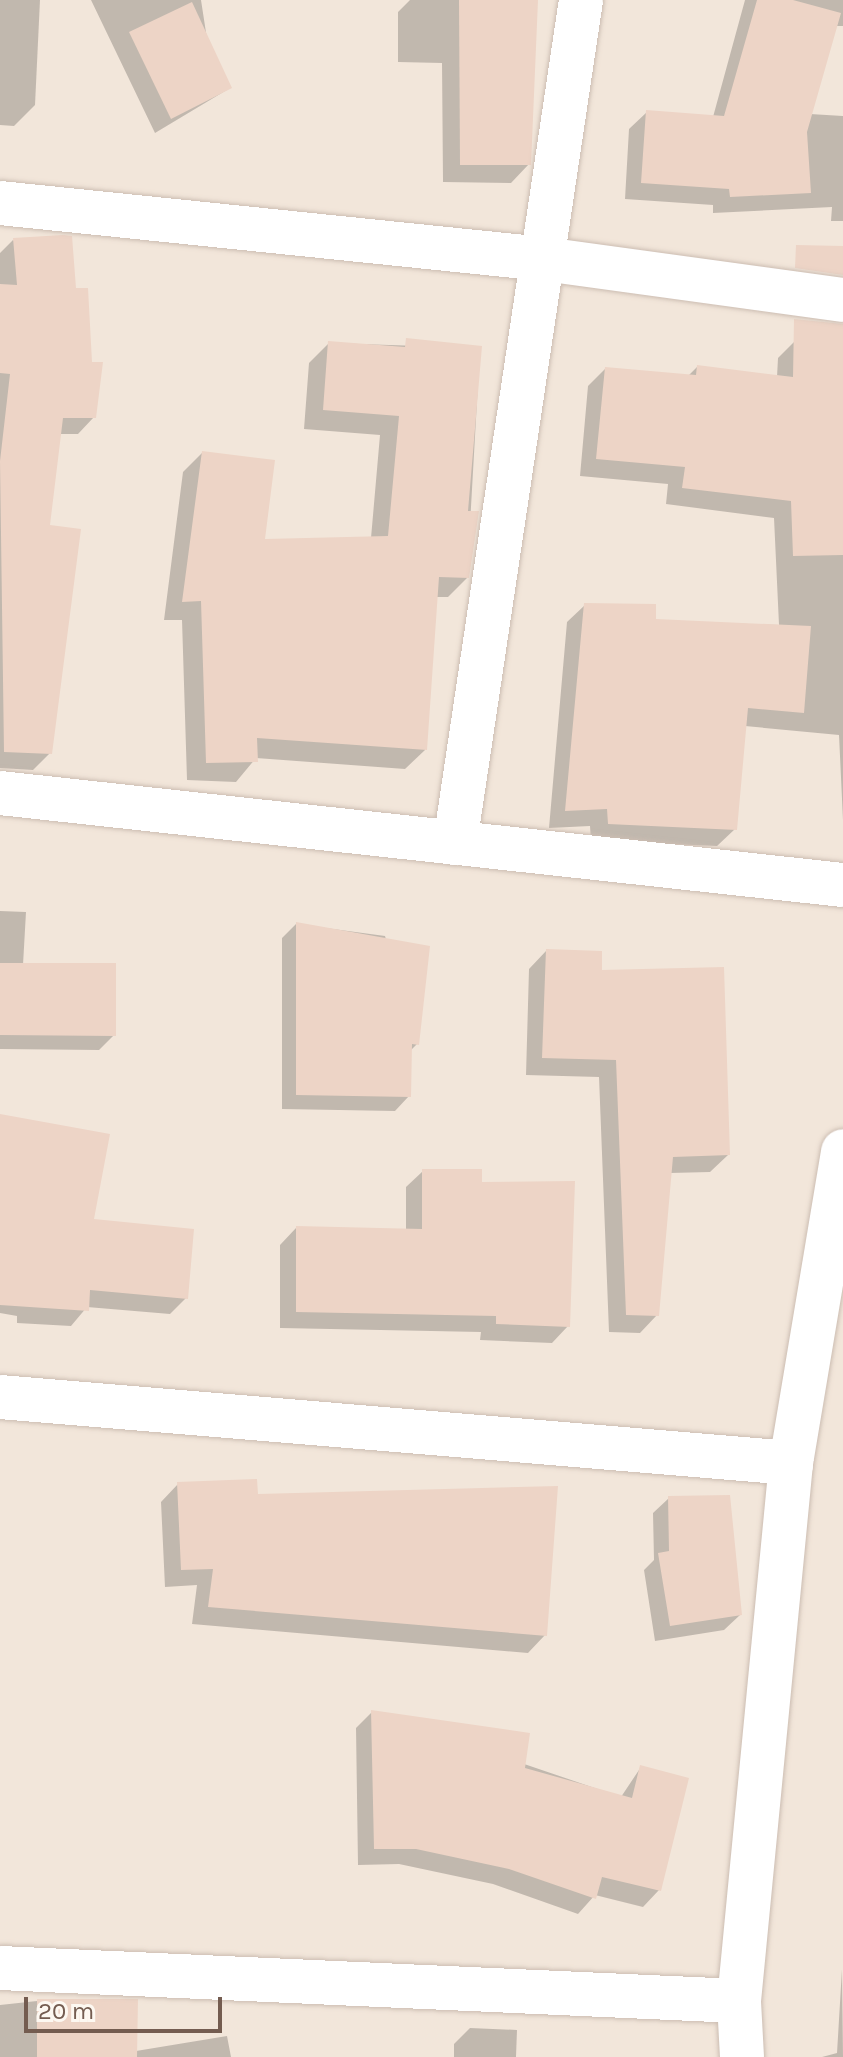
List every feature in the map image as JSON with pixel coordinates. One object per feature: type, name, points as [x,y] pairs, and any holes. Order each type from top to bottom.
[{"type":"street","points":[[455,843],[581,0]]},
{"type":"street","points":[[0,203],[544,259],[843,300]]},
{"type":"street","points":[[0,793],[843,885]]},
{"type":"street","points":[[742,2057],[739,2001],[791,1463],[843,1151]]},
{"type":"street","points":[[0,1397],[791,1463]]},
{"type":"street","points":[[0,1968],[739,2001]]},
{"type":"shaded area","points":[[0,0],[843,0],[843,2057],[0,2057]]},
{"type":"building","points":[[459,0],[538,0],[531,165],[460,165]]},
{"type":"building","points":[[757,0],[793,0],[841,13],[807,132],[811,193],[730,197],[729,189],[641,183],[646,110],[724,116]]},
{"type":"building","points":[[192,2],[232,88],[171,119],[129,32]]},
{"type":"building","points":[[72,236],[76,288],[88,288],[92,362],[103,362],[96,418],[63,418],[50,525],[81,529],[52,754],[4,752],[0,461],[10,374],[0,373],[0,284],[17,285],[13,238]]},
{"type":"building","points":[[796,245],[843,246],[843,275],[795,268]]},
{"type":"building","points":[[794,319],[843,324],[843,555],[793,556],[791,501],[682,488],[685,467],[596,459],[605,367],[696,375],[697,365],[793,377]]},
{"type":"building","points":[[406,338],[482,346],[468,511],[479,511],[469,578],[439,577],[427,750],[257,738],[258,762],[206,763],[201,601],[182,602],[202,451],[275,460],[265,539],[388,536],[399,416],[323,410],[328,341],[405,347]]},
{"type":"building","points":[[584,603],[656,604],[656,619],[811,626],[804,713],[748,708],[737,830],[608,824],[607,809],[565,811]]},
{"type":"building","points":[[296,922],[430,946],[419,1045],[412,1044],[411,1097],[296,1095]]},
{"type":"building","points":[[546,949],[602,951],[602,970],[724,967],[730,1155],[673,1157],[659,1316],[626,1315],[616,1060],[542,1058]]},
{"type":"building","points":[[0,963],[116,963],[116,1036],[0,1035]]},
{"type":"building","points":[[0,1114],[110,1134],[94,1219],[194,1229],[188,1299],[90,1290],[89,1311],[0,1305]]},
{"type":"building","points":[[422,1169],[482,1169],[482,1182],[575,1181],[570,1327],[496,1324],[496,1316],[296,1312],[296,1226],[422,1229]]},
{"type":"building","points":[[257,1479],[258,1494],[558,1486],[547,1636],[208,1607],[213,1569],[181,1570],[177,1482]]},
{"type":"building","points":[[730,1495],[742,1615],[670,1626],[658,1553],[669,1551],[668,1496]]},
{"type":"building","points":[[371,1710],[530,1733],[525,1768],[632,1798],[640,1765],[689,1778],[661,1891],[602,1877],[596,1899],[509,1869],[416,1849],[374,1849]]},
{"type":"building","points":[[37,1999],[138,1999],[137,2057],[37,2057]]}]
